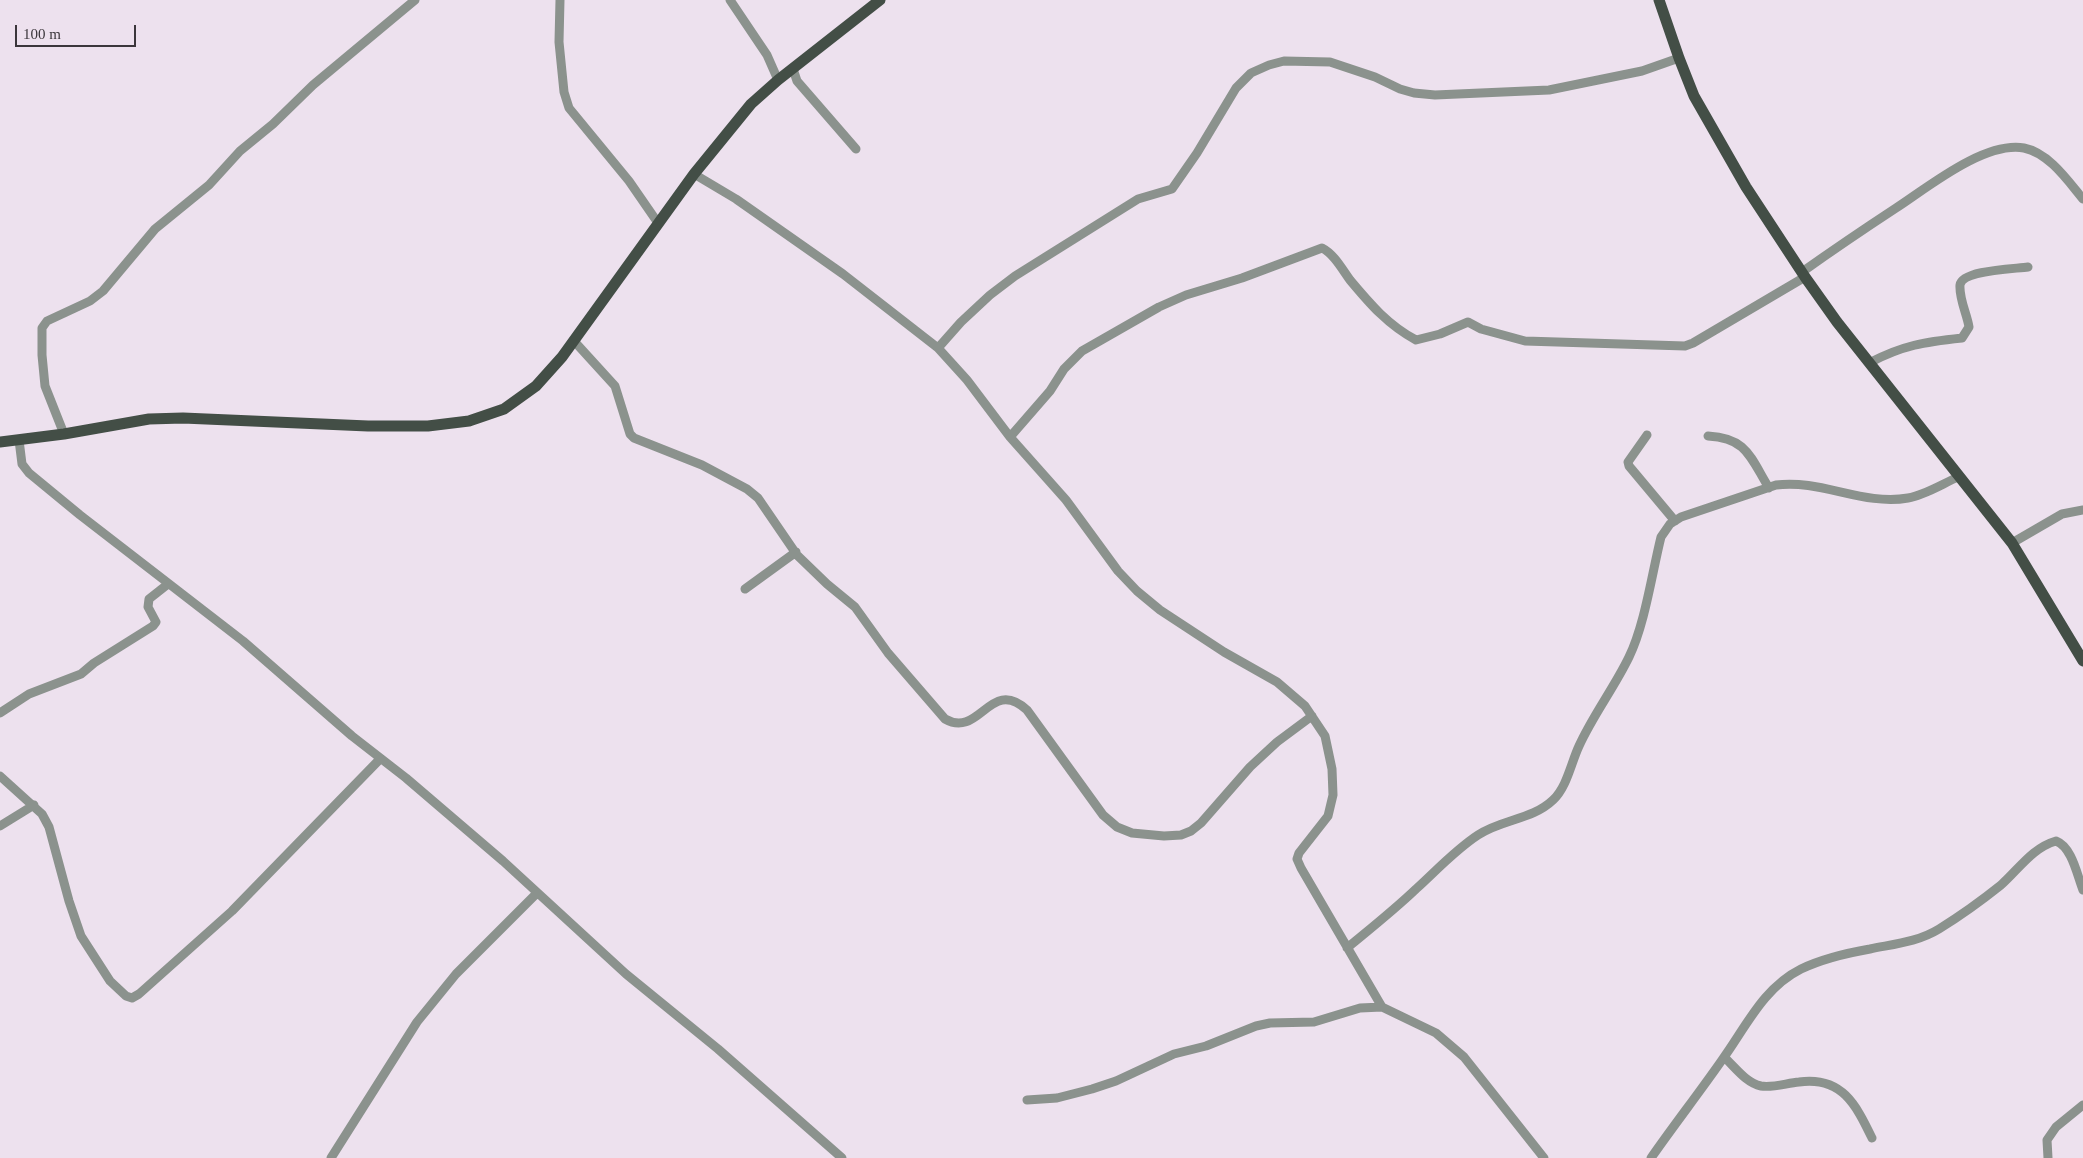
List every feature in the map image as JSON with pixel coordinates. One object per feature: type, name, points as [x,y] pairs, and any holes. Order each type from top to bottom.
[{"type":"main road","points":[[0,442],[64,434],[150,419],[183,418],[368,426],[428,426],[469,421],[504,409],[536,386],[574,341],[694,174],[752,104],[778,80],[880,0]]},
{"type":"main road","points":[[1659,0],[1694,96],[1746,187],[1803,275],[1869,363],[2012,543],[2083,661]]},
{"type":"street","points":[[64,434],[45,386],[42,328],[47,322],[90,301],[103,291],[155,229],[208,184],[240,151],[273,124],[320,79],[415,0]]},
{"type":"street","points":[[560,0],[559,42],[564,92],[570,108],[629,181],[658,223]]},
{"type":"street","points":[[730,0],[767,54],[778,80]]},
{"type":"street","points":[[938,348],[961,322],[990,295],[1015,276],[1138,199],[1172,189],[1197,153],[1236,88],[1251,73],[1269,64],[1284,61],[1330,62],[1350,67],[1414,93],[1435,95],[1549,90],[1642,71],[1679,58]]},
{"type":"street","points":[[793,69],[797,81],[856,148]]},
{"type":"street","points":[[1010,437],[1050,392],[1064,369],[1082,351],[1159,306],[1322,248],[1332,256],[1363,295],[1387,321],[1399,331],[1416,340],[1440,334],[1468,322],[1481,329],[1525,341],[1685,346],[1698,340],[1803,275],[1949,172],[1988,153],[2025,148],[2059,169],[2083,199]]},
{"type":"street","points":[[694,174],[736,199],[836,269],[938,348],[968,380],[1010,437],[1066,500],[1118,571],[1137,591],[1160,610],[1224,652],[1277,682],[1305,706],[1325,736],[1332,769],[1333,795],[1328,816],[1299,853],[1297,860],[1382,1007]]},
{"type":"street","points":[[1869,363],[1889,352],[1913,344],[1962,338],[1969,327],[1960,290],[1960,283],[1964,278],[1982,273],[2028,267]]},
{"type":"street","points":[[574,341],[615,386],[626,425],[634,438],[702,465],[747,489],[758,498],[796,552],[827,584],[862,615],[888,653],[945,719],[952,723],[965,723],[994,702],[1002,699],[1019,704],[1027,710],[1104,815],[1117,827],[1132,833],[1164,836],[1181,835],[1191,831],[1250,766],[1276,742],[1312,716]]},
{"type":"street","points":[[1646,435],[1628,462],[1629,466],[1675,521]]},
{"type":"street","points":[[1708,436],[1734,440],[1747,454],[1769,488]]},
{"type":"street","points":[[19,440],[22,464],[29,472],[168,584],[243,641],[380,759],[406,778],[538,893],[626,974],[718,1049],[842,1158]]},
{"type":"street","points":[[1347,948],[1414,891],[1460,848],[1479,834],[1499,824],[1522,818],[1540,810],[1554,799],[1562,787],[1583,738],[1629,656],[1637,635],[1661,537],[1670,524],[1769,488],[1792,483],[1875,499],[1908,498],[1958,477]]},
{"type":"street","points":[[2012,543],[2062,514],[2083,510]]},
{"type":"street","points":[[745,589],[796,552]]},
{"type":"street","points":[[0,713],[29,694],[81,674],[94,663],[153,626],[156,622],[148,606],[149,599],[168,584]]},
{"type":"street","points":[[0,776],[42,814],[49,827],[69,901],[81,936],[110,981],[126,996],[132,998],[139,994],[232,911],[380,759]]},
{"type":"street","points":[[0,826],[34,805]]},
{"type":"street","points":[[1651,1158],[1724,1057],[1760,1003],[1784,980],[1819,962],[1868,949],[1909,942],[1931,934],[1974,906],[2001,884],[2034,852],[2046,844],[2056,841],[2062,843],[2083,890]]},
{"type":"street","points":[[331,1158],[417,1022],[456,974],[538,893]]},
{"type":"street","points":[[1027,1100],[1057,1098],[1092,1089],[1116,1081],[1174,1054],[1206,1046],[1256,1026],[1270,1023],[1314,1022],[1360,1008],[1382,1007],[1436,1033],[1464,1057],[1544,1158]]},
{"type":"street","points":[[1724,1057],[1749,1081],[1760,1086],[1806,1081],[1824,1082],[1838,1088],[1849,1098],[1860,1114],[1872,1138]]},
{"type":"street","points":[[2048,1158],[2047,1140],[2056,1127],[2083,1105]]}]
